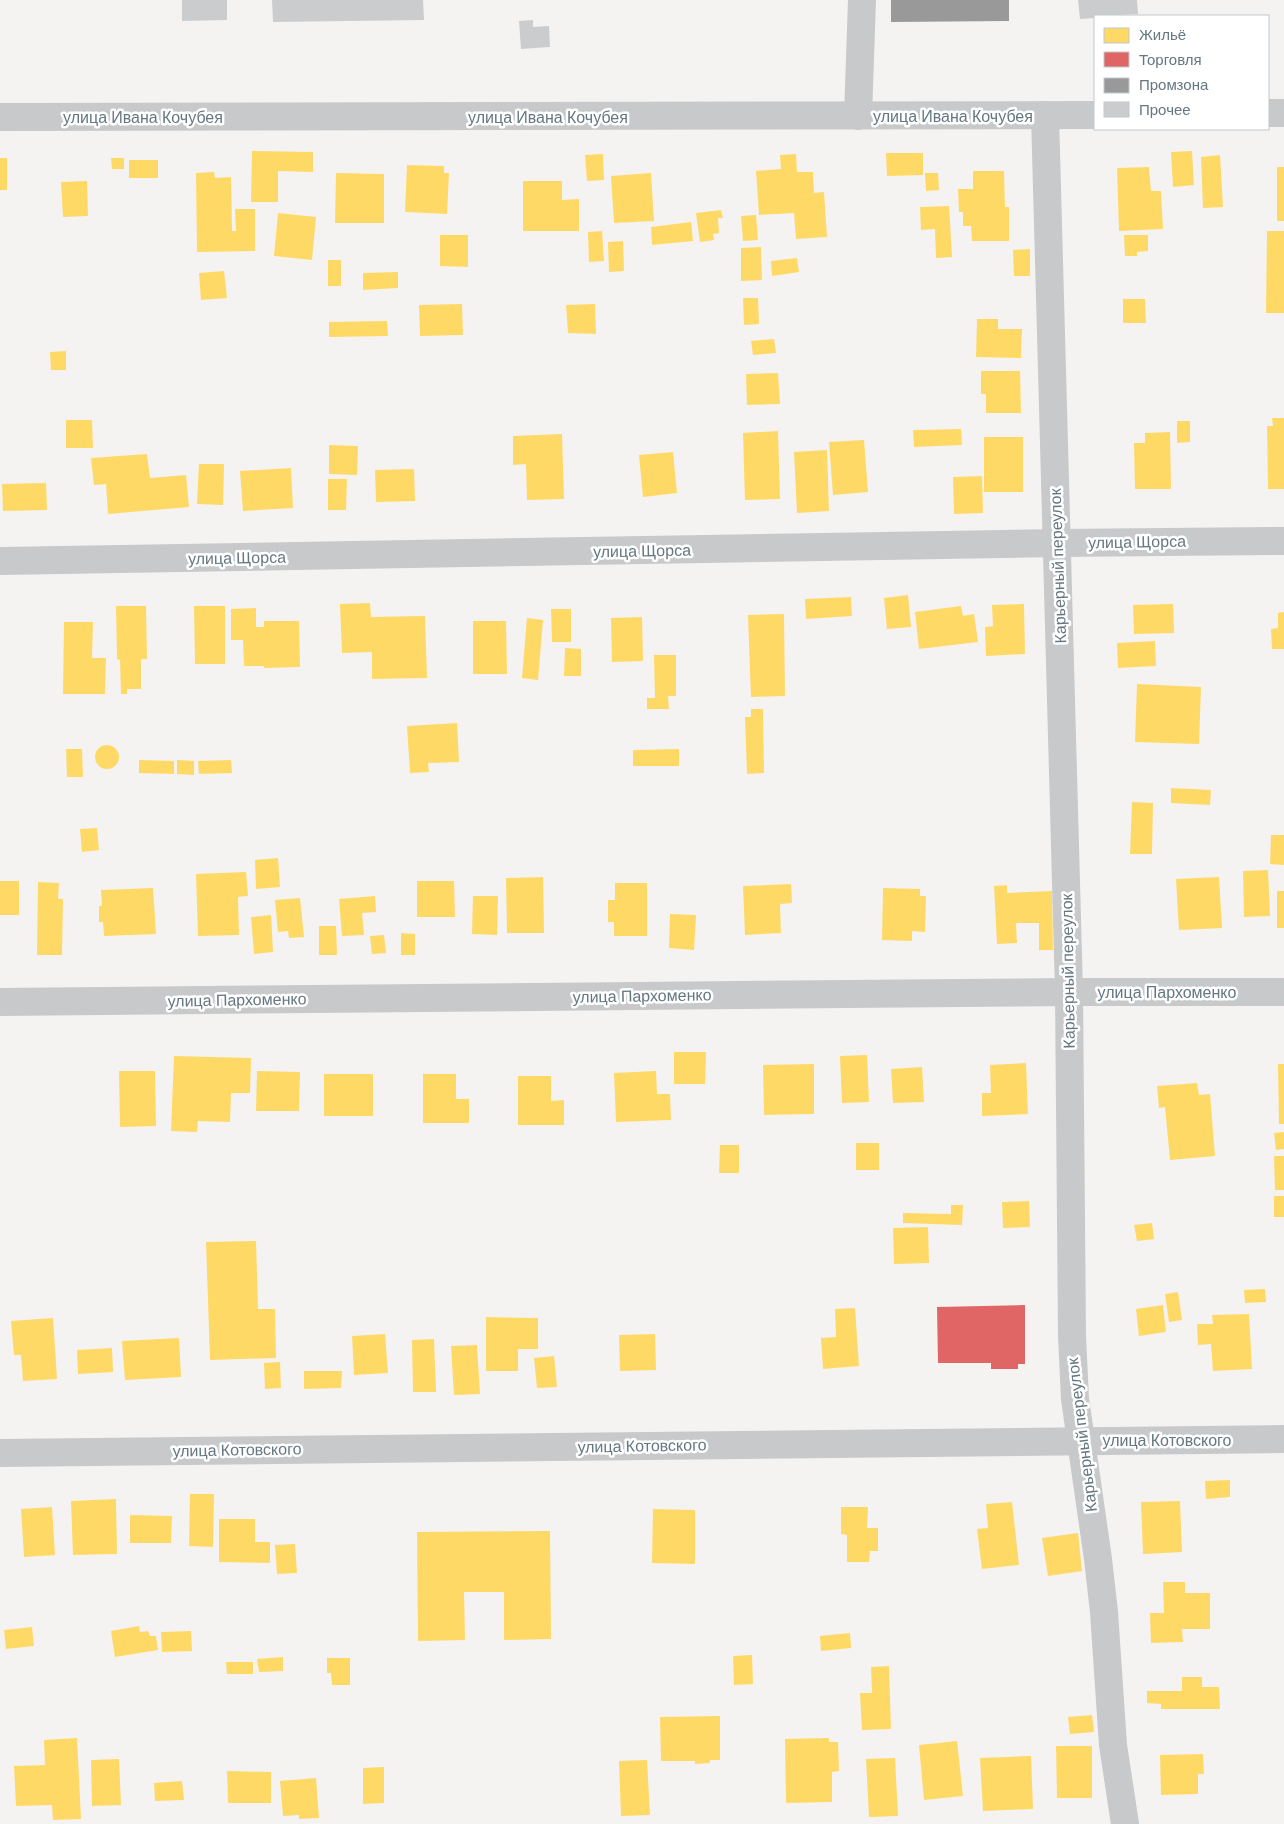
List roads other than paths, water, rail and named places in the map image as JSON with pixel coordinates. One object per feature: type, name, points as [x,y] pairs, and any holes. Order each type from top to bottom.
[{"type":"street","points":[[858,116],[862,0]]},
{"type":"street","points":[[1269,113],[1284,113]]},
{"type":"street","name":"Карьерный переулок","points":[[1045,115],[1069,992],[1072,1336],[1075,1399],[1104,1612],[1113,1745],[1125,1824]]},
{"type":"street","name":"улица Ивана Кочубея","points":[[0,117],[1094,115]]},
{"type":"street","name":"улица Щорса","points":[[0,561],[1058,543],[1284,541]]},
{"type":"street","name":"улица Пархоменко","points":[[0,1002],[1069,992],[1284,992]]},
{"type":"street","name":"улица Котовского","points":[[0,1453],[1284,1439]]}]
